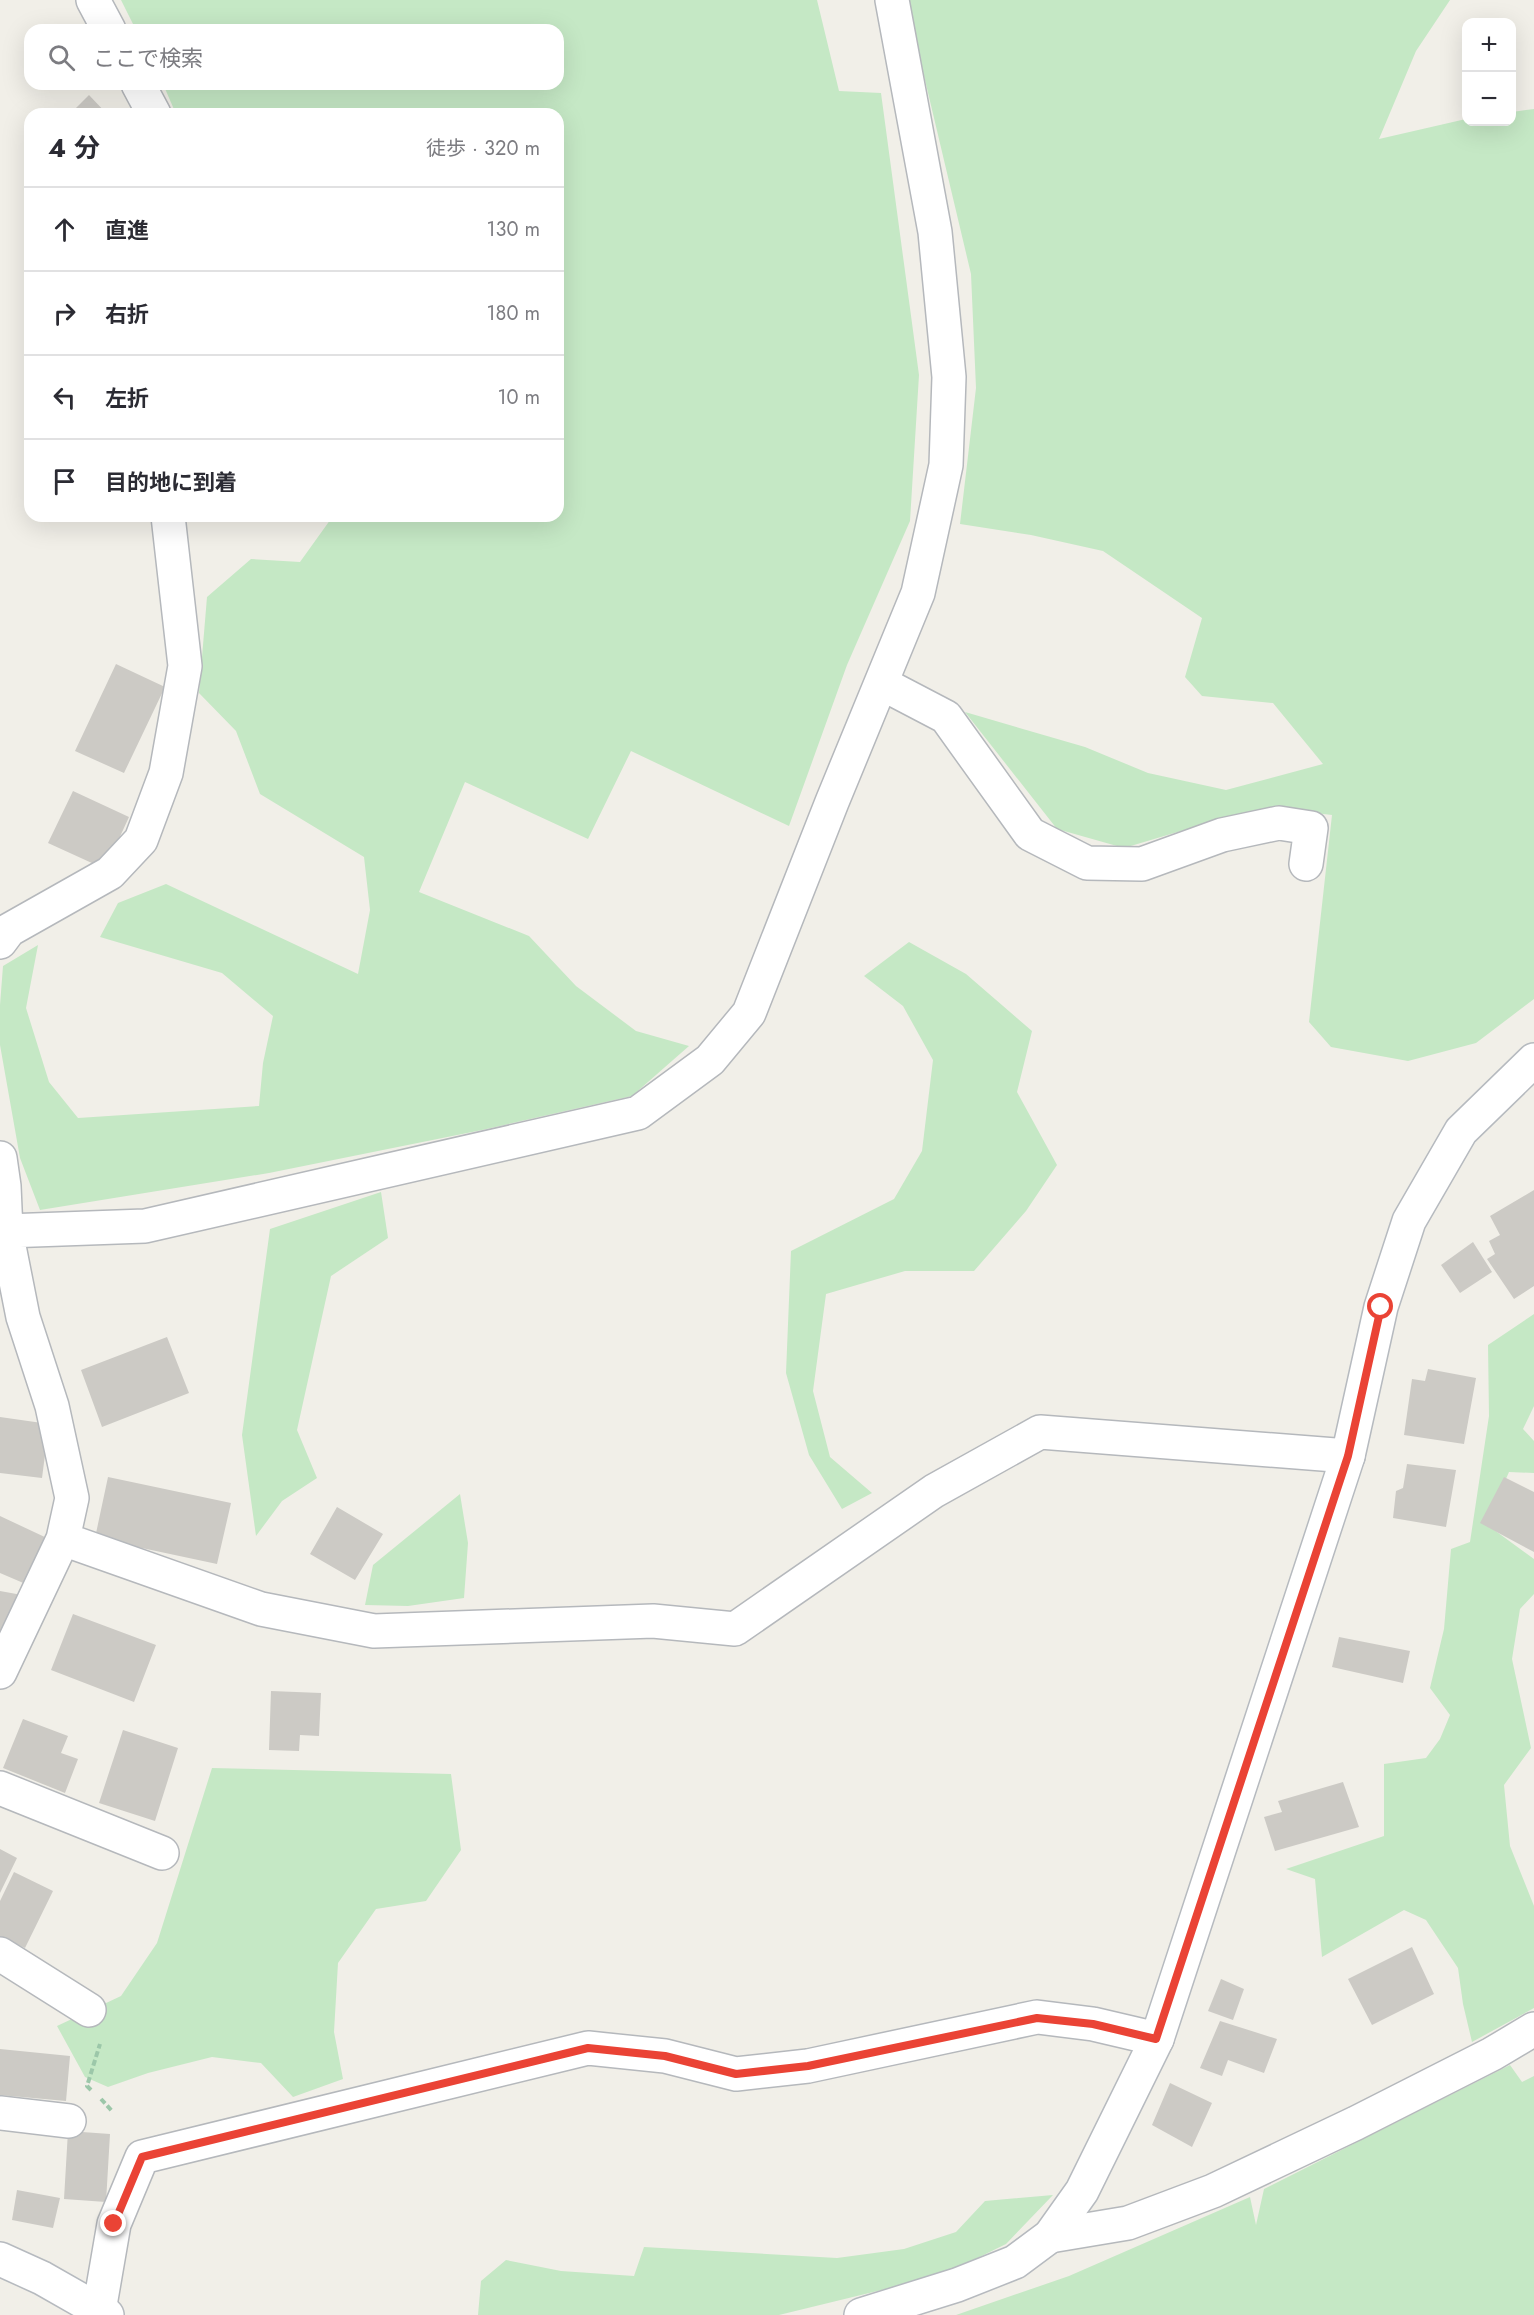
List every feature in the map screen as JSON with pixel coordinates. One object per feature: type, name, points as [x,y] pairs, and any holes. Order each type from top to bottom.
[{"type":"street","points":[[93,0],[106,24]]},
{"type":"street","points":[[6,1231],[145,1226],[638,1113],[710,1060],[749,1013],[918,593],[946,465],[949,377],[935,232],[892,0]]},
{"type":"street","points":[[141,90],[151,108]]},
{"type":"street","points":[[0,942],[9,930],[110,873],[141,840],[166,773],[184,666],[169,522]]},
{"type":"street","points":[[881,683],[946,717],[1030,834],[1087,863],[1142,864],[1222,835],[1279,823],[1311,828],[1306,864]]},
{"type":"street","points":[[861,2315],[957,2285],[1015,2262],[1050,2236],[1082,2191],[1156,2039],[1348,1456],[1381,1307],[1409,1221],[1461,1131],[1534,1060]]},
{"type":"street","points":[[0,1672],[63,1539],[72,1498],[52,1406],[12,1319],[1,1177]]},
{"type":"street","points":[[63,1539],[261,1609],[374,1631],[653,1621],[735,1629],[934,1491],[1040,1432],[1348,1456]]},
{"type":"street","points":[[0,1788],[162,1853]]},
{"type":"street","points":[[0,1954],[89,2010]]},
{"type":"street","points":[[0,2259],[42,2278],[100,2314],[114,2224],[142,2157],[588,2048],[665,2056],[736,2074],[808,2066],[1037,2018],[1093,2024],[1156,2039]]},
{"type":"street","points":[[1050,2236],[1128,2223],[1213,2191],[1356,2123],[1492,2054],[1534,2029]]},
{"type":"street","points":[[0,2113],[69,2121]]},
{"type":"green space","points":[[121,0],[817,0],[839,91],[881,93],[919,375],[910,521],[847,665],[789,826],[631,751],[588,839],[465,782],[419,892],[529,936],[576,986],[636,1031],[689,1046],[632,1096],[482,1130],[269,1173],[40,1210],[20,1158],[0,1045],[3,966],[38,945],[26,1008],[49,1082],[78,1118],[259,1106],[263,1063],[273,1016],[222,973],[100,937],[118,903],[166,884],[358,974],[370,910],[364,857],[260,794],[236,731],[199,693],[207,597],[251,559],[300,562],[329,522],[564,522],[564,108],[173,108],[166,90],[564,90],[564,24],[133,24]]},
{"type":"green space","points":[[906,0],[1450,0],[1416,51],[1379,139],[1462,120],[1462,126],[1516,126],[1516,111],[1534,109],[1534,999],[1476,1043],[1408,1061],[1331,1047],[1309,1022],[1332,815],[1289,810],[1211,822],[1124,848],[1057,829],[965,712],[1085,747],[1148,773],[1226,790],[1323,764],[1273,703],[1202,696],[1185,677],[1202,618],[1103,551],[1031,535],[960,524],[976,388],[971,274]]},
{"type":"green space","points":[[909,942],[966,974],[1032,1031],[1017,1092],[1057,1165],[1026,1211],[974,1271],[905,1271],[826,1294],[813,1391],[830,1457],[872,1493],[842,1509],[809,1455],[786,1373],[791,1251],[894,1199],[922,1151],[933,1060],[903,1006],[864,976]]},
{"type":"green space","points":[[381,1192],[388,1238],[331,1276],[297,1430],[317,1478],[282,1501],[256,1536],[242,1435],[270,1229]]},
{"type":"green space","points":[[1534,1314],[1534,1406],[1523,1429],[1534,1441],[1534,1473],[1509,1472],[1486,1524],[1534,1559],[1534,1594],[1520,1609],[1512,1659],[1531,1748],[1504,1785],[1510,1846],[1534,1906],[1534,2008],[1472,2042],[1458,1968],[1426,1920],[1404,1910],[1322,1957],[1315,1879],[1286,1869],[1384,1836],[1384,1764],[1426,1758],[1440,1739],[1450,1715],[1430,1688],[1444,1629],[1451,1549],[1470,1542],[1489,1416],[1488,1345]]},
{"type":"green space","points":[[460,1494],[468,1543],[464,1598],[408,1606],[365,1605],[373,1565]]},
{"type":"green space","points":[[212,1768],[451,1774],[461,1850],[426,1901],[376,1909],[338,1963],[334,2032],[343,2079],[293,2097],[261,2063],[212,2057],[148,2073],[108,2087],[85,2077],[57,2026],[121,1996],[157,1943]]},
{"type":"green space","points":[[1510,2065],[1522,2082],[1534,2076],[1534,2315],[956,2315],[1069,2276],[1250,2197],[1256,2225],[1264,2189]]},
{"type":"green space","points":[[1053,2195],[1006,2244],[943,2275],[779,2315],[478,2315],[481,2281],[506,2260],[561,2271],[634,2276],[644,2247],[837,2258],[904,2249],[956,2232],[985,2201]]},
{"type":"building","points":[[89,95],[101,108],[76,108]]},
{"type":"building","points":[[116,664],[165,687],[124,773],[75,751]]},
{"type":"building","points":[[73,791],[129,817],[105,869],[48,843]]},
{"type":"building","points":[[1534,1190],[1534,1286],[1514,1299],[1487,1259],[1495,1254],[1489,1241],[1500,1235],[1490,1216]]},
{"type":"building","points":[[1473,1242],[1492,1272],[1460,1293],[1441,1265]]},
{"type":"building","points":[[167,1337],[189,1393],[102,1427],[81,1370]]},
{"type":"building","points":[[1428,1369],[1476,1378],[1464,1444],[1404,1435],[1412,1379],[1425,1381]]},
{"type":"building","points":[[0,1417],[49,1424],[42,1478],[0,1473]]},
{"type":"building","points":[[1407,1464],[1456,1470],[1446,1527],[1393,1518],[1396,1491],[1403,1488]]},
{"type":"building","points":[[108,1477],[231,1503],[217,1564],[95,1538]]},
{"type":"building","points":[[1504,1477],[1534,1492],[1534,1552],[1480,1523]]},
{"type":"building","points":[[337,1507],[383,1534],[355,1580],[310,1554]]},
{"type":"building","points":[[0,1516],[49,1539],[28,1585],[0,1573]]},
{"type":"building","points":[[0,1591],[22,1595],[13,1633],[0,1631]]},
{"type":"building","points":[[73,1614],[156,1645],[134,1702],[51,1670]]},
{"type":"building","points":[[1339,1637],[1410,1651],[1403,1683],[1332,1667]]},
{"type":"building","points":[[271,1691],[321,1693],[319,1736],[300,1735],[299,1751],[269,1750]]},
{"type":"building","points":[[23,1719],[68,1736],[61,1753],[78,1759],[65,1793],[3,1768]]},
{"type":"building","points":[[123,1730],[178,1748],[155,1821],[99,1803]]},
{"type":"building","points":[[1343,1782],[1359,1827],[1275,1851],[1264,1817],[1282,1812],[1278,1801]]},
{"type":"building","points":[[0,1849],[17,1858],[0,1893]]},
{"type":"building","points":[[14,1872],[53,1891],[25,1948],[0,1936],[0,1901]]},
{"type":"building","points":[[1412,1947],[1434,1994],[1372,2025],[1348,1979]]},
{"type":"building","points":[[1221,1979],[1244,1989],[1233,2020],[1208,2011]]},
{"type":"building","points":[[1220,2021],[1277,2039],[1264,2073],[1228,2060],[1222,2076],[1200,2068]]},
{"type":"building","points":[[0,2049],[70,2056],[66,2101],[0,2095]]},
{"type":"building","points":[[1170,2083],[1212,2103],[1192,2147],[1152,2125]]},
{"type":"building","points":[[68,2131],[110,2134],[106,2202],[64,2199]]},
{"type":"building","points":[[17,2190],[60,2198],[53,2228],[12,2220]]},
{"type":"route","points":[[114,2224],[142,2157],[588,2048],[665,2056],[736,2074],[808,2066],[1037,2018],[1093,2024],[1156,2039],[1348,1456],[1381,1307]]}]
